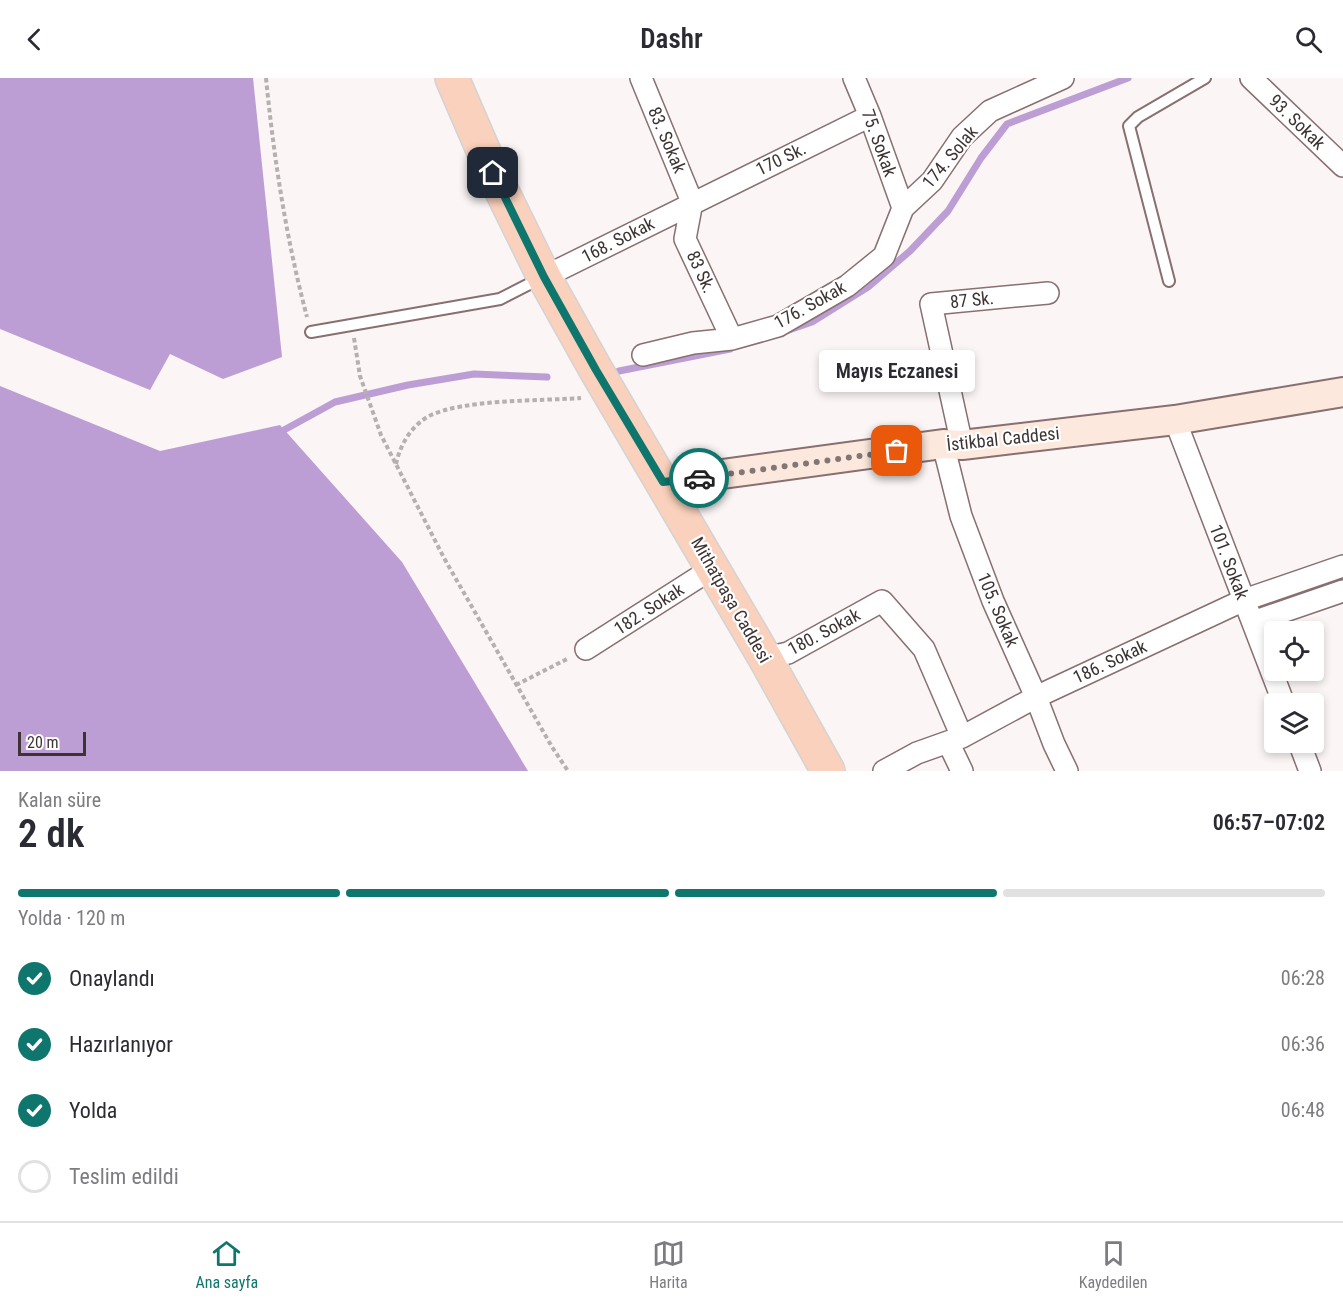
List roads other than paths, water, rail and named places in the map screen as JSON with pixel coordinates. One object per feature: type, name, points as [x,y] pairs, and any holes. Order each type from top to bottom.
[{"type":"main road","name":"Mithatpaşa Caddesi","points":[[452,78],[493,173],[544,277],[828,771]]},
{"type":"main road","name":"İstikbal Caddesi","points":[[663,482],[952,445],[1175,420],[1343,392]]},
{"type":"street","name":"83. Sokak","points":[[641,78],[692,202]]},
{"type":"street","name":"75. Sokak","points":[[854,78],[903,208]]},
{"type":"street","name":"174. Solak","points":[[903,208],[932,181],[962,137],[990,111],[1063,78]]},
{"type":"street","name":"93. Sokak","points":[[1251,78],[1343,166]]},
{"type":"street","name":"170 Sk.","points":[[692,202],[870,116]]},
{"type":"street","name":"168. Sokak","points":[[544,277],[692,202]]},
{"type":"street","name":"83 Sk.","points":[[692,202],[685,239],[732,339]]},
{"type":"street","name":"176. Sokak","points":[[643,355],[693,343],[732,339],[778,326],[847,286],[884,256],[903,208]]},
{"type":"street","name":"87 Sk.","points":[[952,445],[931,304],[1048,293]]},
{"type":"street","name":"101. Sokak","points":[[1175,420],[1280,693]]},
{"type":"street","name":"105. Sokak","points":[[952,445],[962,516],[989,590],[1067,771]]},
{"type":"street","name":"186. Sokak","points":[[884,771],[917,753],[955,739],[1036,697],[1244,600],[1343,566]]},
{"type":"street","name":"182. Sokak","points":[[586,649],[713,568]]},
{"type":"street","points":[[1253,622],[1343,591]]},
{"type":"street","name":"180. Sokak","points":[[765,658],[788,653],[882,601],[924,649],[955,739]]},
{"type":"street","points":[[955,739],[962,771]]},
{"type":"street","points":[[1303,753],[1310,771]]},
{"type":"lane","points":[[1169,281],[1128,126],[1138,117],[1205,78]]},
{"type":"lane","points":[[311,332],[500,299],[544,277]]},
{"type":"waterway","points":[[789,330],[812,322],[868,287],[910,251],[948,211],[981,158],[1007,124],[1128,78]]},
{"type":"waterway","points":[[619,371],[730,349]]},
{"type":"waterway","points":[[284,430],[335,402],[408,385],[474,374],[547,377]]},
{"type":"place","name":"Mayıs Eczanesi","points":[[897,451]]}]
